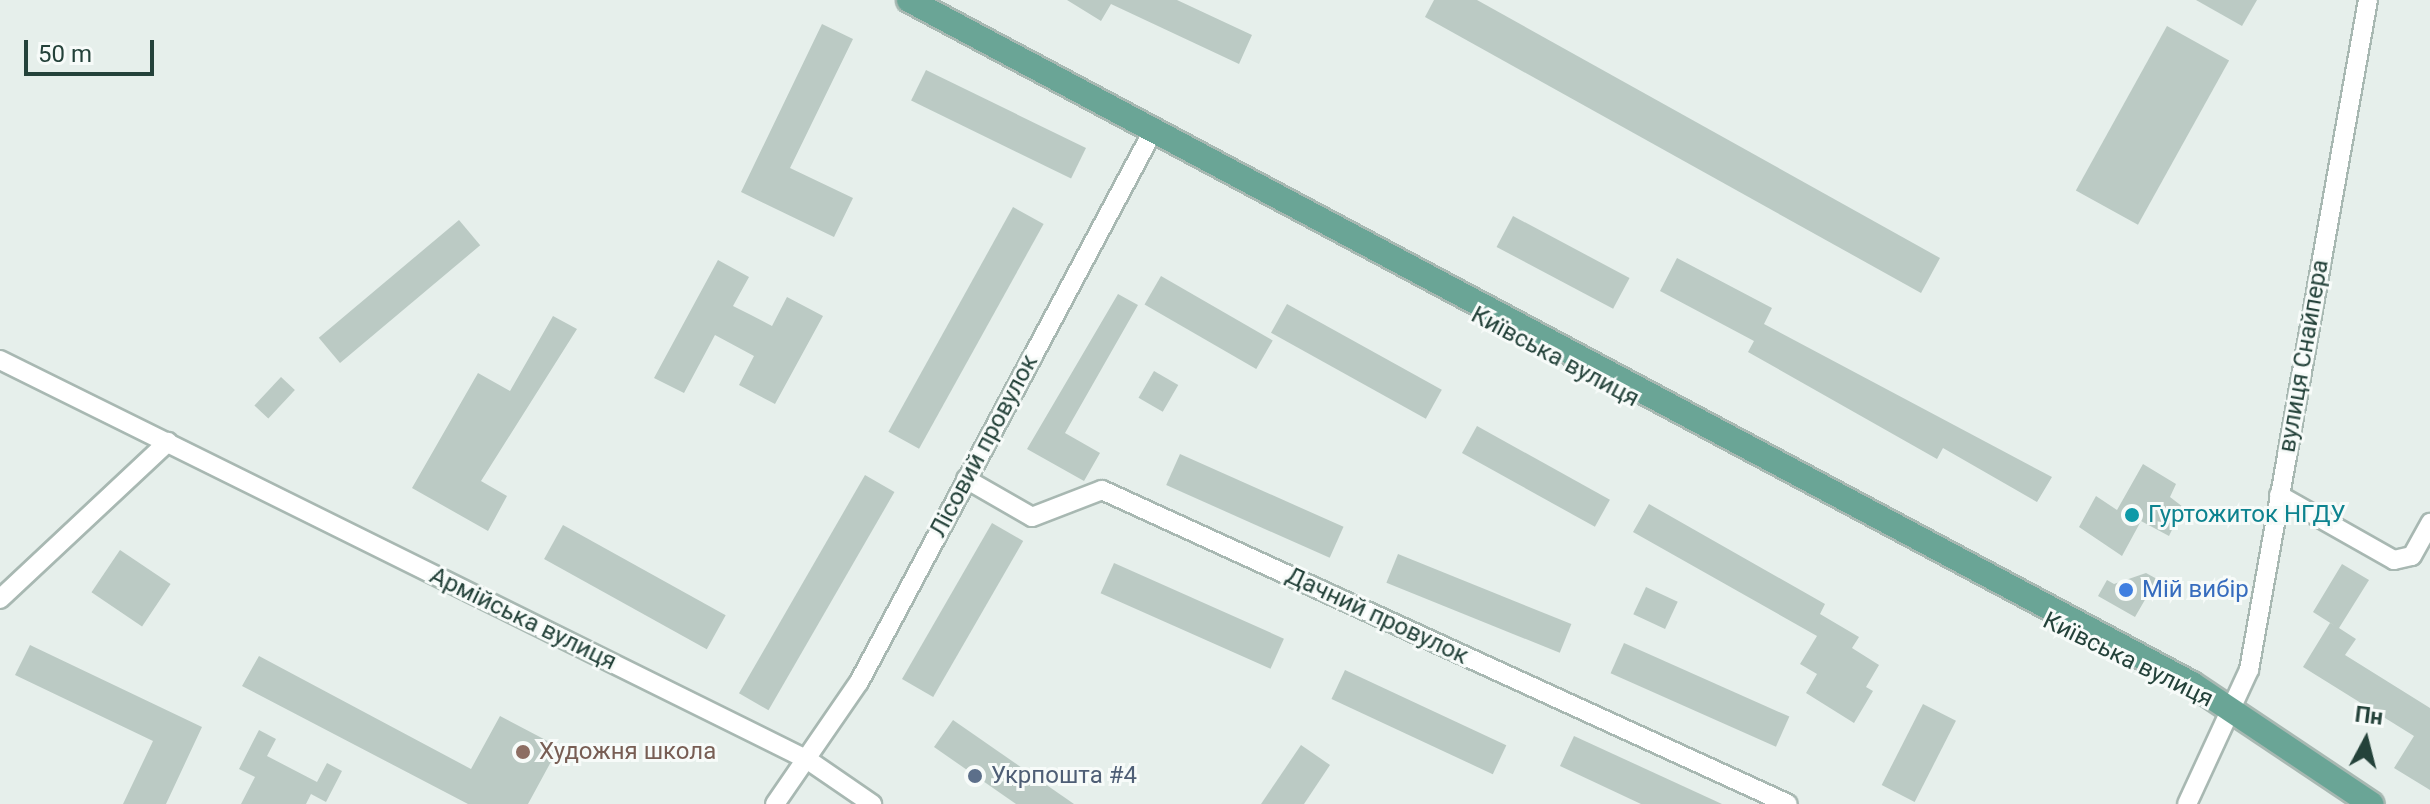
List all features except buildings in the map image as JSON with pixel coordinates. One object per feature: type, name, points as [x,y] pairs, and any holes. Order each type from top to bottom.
[{"type":"main road","name":"Київська вулиця","points":[[887,0],[1152,133]]},
{"type":"main road","name":"Київська вулиця","points":[[909,0],[2227,708],[2371,804]]},
{"type":"street","name":"вулиця Снайпера","points":[[2187,804],[2227,708],[2249,670],[2368,0]]},
{"type":"street","name":"Лісовий провулок","points":[[775,804],[859,682],[1152,133]]},
{"type":"street","name":"Армійська вулиця","points":[[0,360],[808,760],[872,804]]},
{"type":"street","points":[[0,599],[168,442]]},
{"type":"street","name":"Дачний провулок","points":[[966,479],[1032,517],[1102,490],[1788,804]]},
{"type":"street","points":[[2279,495],[2394,560],[2412,556],[2430,523]]},
{"type":"place","name":"Гуртожиток НГДУ","points":[[2132,515]]},
{"type":"place","name":"Мій вибір","points":[[2126,590]]},
{"type":"place","name":"Художня школа","points":[[523,752]]},
{"type":"place","name":"Укрпошта #4","points":[[975,776]]}]
